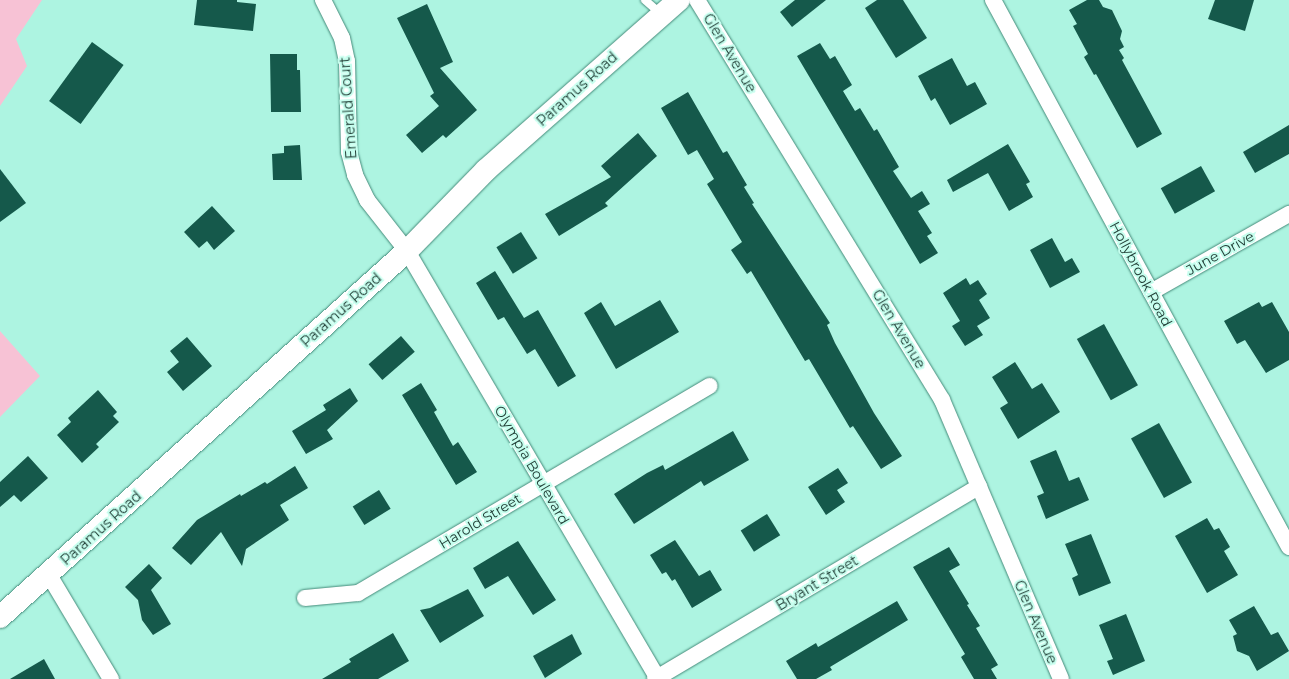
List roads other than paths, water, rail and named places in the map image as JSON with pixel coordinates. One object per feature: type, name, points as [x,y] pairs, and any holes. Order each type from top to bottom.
[{"type":"main road","name":"Paramus Road","points":[[0,617],[49,575],[407,251],[486,170],[679,0]]},
{"type":"street","name":"Emerald Court","points":[[323,0],[342,38],[346,61],[349,152],[355,175],[367,200],[407,251]]},
{"type":"street","name":"Glen Avenue","points":[[697,0],[942,400],[1061,679]]},
{"type":"street","name":"Hollybrook Road","points":[[993,0],[1289,547]]},
{"type":"street","name":"June Drive","points":[[1151,292],[1289,214]]},
{"type":"street","name":"Olympia Boulevard","points":[[407,251],[657,678]]},
{"type":"street","name":"Harold Street","points":[[305,598],[358,593],[710,386]]},
{"type":"street","name":"Bryant Street","points":[[657,678],[979,487]]},
{"type":"street","points":[[49,575],[111,679]]},
{"type":"lane","points":[[645,0],[662,14]]}]
